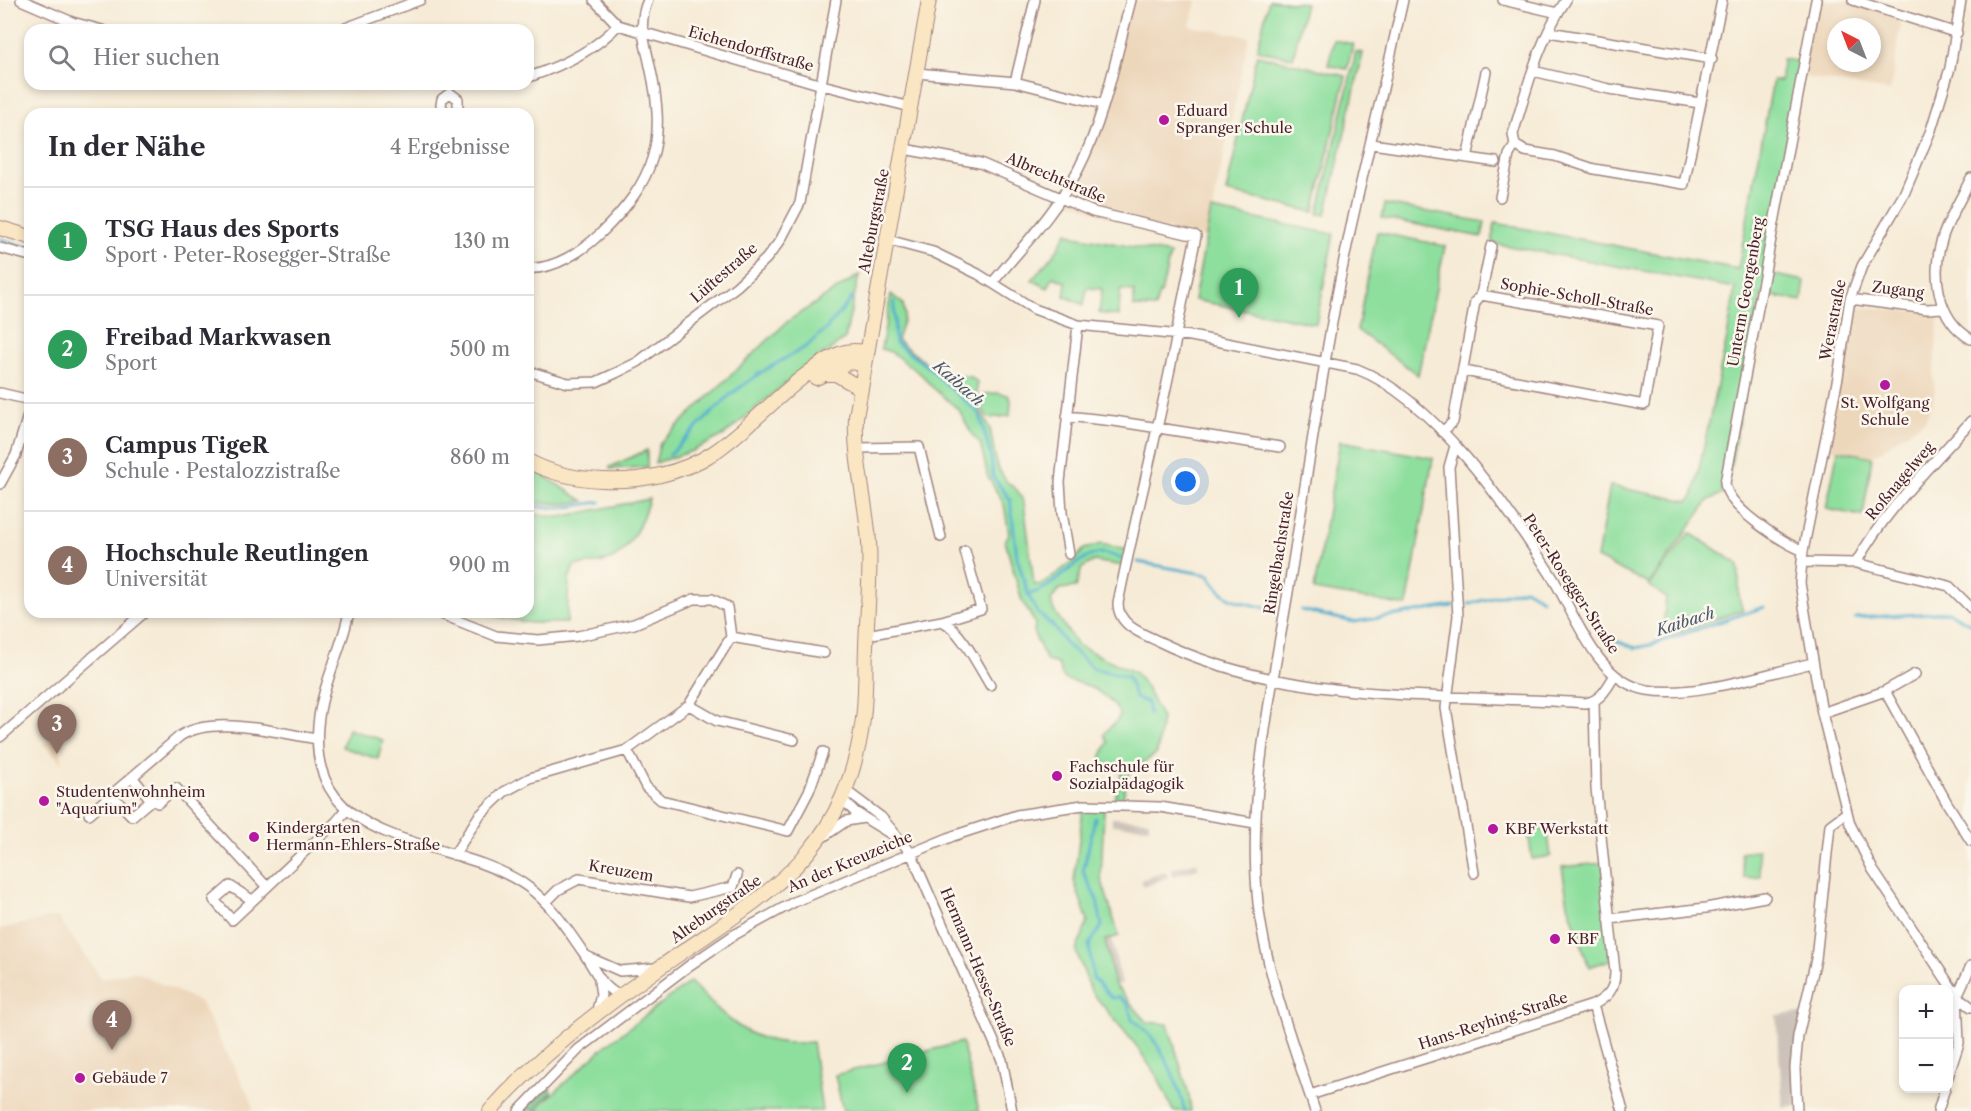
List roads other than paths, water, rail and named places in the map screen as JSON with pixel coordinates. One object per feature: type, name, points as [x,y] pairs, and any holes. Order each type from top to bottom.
[{"type":"main road","name":"Alteburgstraße","points":[[490,1111],[534,1067],[596,1014],[759,901],[794,870],[813,847],[843,794],[857,751],[863,718],[867,635],[869,542],[856,448],[860,388],[929,0]]},
{"type":"main road","points":[[0,228],[24,235]]},
{"type":"main road","points":[[534,464],[584,479],[616,481],[651,477],[687,467],[711,454],[838,354],[850,351],[865,358]]},
{"type":"main road","points":[[790,390],[849,362],[865,358]]},
{"type":"main road","points":[[823,374],[836,374],[860,388]]},
{"type":"street","points":[[21,0],[80,24]]},
{"type":"street","points":[[356,24],[420,0]]},
{"type":"street","name":"Eichendorffstraße","points":[[594,0],[618,25],[822,85],[911,107]]},
{"type":"street","points":[[534,267],[551,265],[577,252],[595,238],[619,215],[650,167],[658,142],[658,104],[640,32],[642,12],[648,0]]},
{"type":"street","name":"Lüftestraße","points":[[534,373],[568,383],[596,382],[616,374],[638,362],[737,286],[766,259],[780,241],[800,203],[836,0]]},
{"type":"street","points":[[1015,82],[1035,0]]},
{"type":"street","points":[[993,282],[1061,199],[1084,156],[1102,104],[1131,0]]},
{"type":"street","name":"Ringelbachstraße","points":[[1315,1111],[1264,940],[1258,903],[1256,823],[1261,751],[1326,364],[1357,201],[1372,144],[1403,0]]},
{"type":"street","points":[[1503,0],[1558,13]]},
{"type":"street","points":[[1500,197],[1509,155],[1515,145],[1513,134],[1533,71],[1549,32],[1566,0]]},
{"type":"street","points":[[1515,145],[1525,151],[1556,156],[1594,169],[1684,184],[1700,103],[1712,59],[1722,0]]},
{"type":"street","name":"Unterm Georgenberg","points":[[1803,551],[1737,507],[1726,492],[1725,483],[1816,0]]},
{"type":"street","points":[[1853,0],[1957,33]]},
{"type":"street","name":"Werastraße","points":[[1813,663],[1800,583],[1803,551],[1838,377],[1850,299],[1862,266],[1904,194],[1925,146],[1943,95],[1957,33],[1961,0]]},
{"type":"street","points":[[534,74],[587,51],[618,25]]},
{"type":"street","points":[[1549,32],[1712,59]]},
{"type":"street","points":[[1533,71],[1609,89],[1700,103]]},
{"type":"street","points":[[1467,158],[1486,72]]},
{"type":"street","points":[[916,74],[1015,82],[1102,104]]},
{"type":"street","points":[[442,108],[442,99],[450,93],[458,99],[458,108]]},
{"type":"street","points":[[1372,144],[1496,162]]},
{"type":"street","name":"Albrechtstraße","points":[[904,149],[981,163],[1061,199],[1113,218],[1196,237],[1177,334]]},
{"type":"street","points":[[1971,178],[1943,237],[1937,271],[1942,308],[1964,335],[1971,339]]},
{"type":"street","name":"Peter-Rosegger-Straße","points":[[888,240],[924,248],[993,282],[1035,309],[1078,325],[1177,334],[1357,369],[1376,376],[1418,407],[1455,446],[1527,540],[1552,577],[1584,636],[1606,667],[1615,675],[1645,690],[1682,693],[1813,663]]},
{"type":"street","name":"Sophie-Scholl-Straße","points":[[1442,432],[1454,422],[1475,302],[1481,294],[1491,246]]},
{"type":"street","points":[[0,248],[24,254]]},
{"type":"street","name":"Sophie-Scholl-Straße","points":[[1464,371],[1644,405],[1658,326],[1481,294]]},
{"type":"street","name":"Zugang","points":[[1850,299],[1927,309],[1942,308]]},
{"type":"street","points":[[1069,554],[1059,497],[1078,325]]},
{"type":"street","points":[[1177,334],[1159,428],[1147,469],[1120,593],[1119,614],[1134,629],[1176,650],[1227,668],[1273,680],[1359,691],[1594,702],[1615,675]]},
{"type":"street","points":[[0,393],[24,399]]},
{"type":"street","points":[[1067,416],[1280,447]]},
{"type":"street","name":"Roßnagelweg","points":[[1856,563],[1865,547],[1904,495],[1971,421]]},
{"type":"street","points":[[0,484],[16,455],[24,429]]},
{"type":"street","points":[[1455,446],[1449,467],[1458,616],[1446,695],[1448,729],[1474,873]]},
{"type":"street","points":[[856,448],[919,447],[941,537]]},
{"type":"street","points":[[867,635],[942,621],[981,609],[965,551]]},
{"type":"street","points":[[1803,562],[1856,563],[1949,586],[1971,608]]},
{"type":"street","points":[[451,618],[495,636],[538,640],[578,636],[633,624],[694,599],[712,599],[727,607],[731,637],[688,705],[627,750],[530,778],[504,792],[479,816],[454,855]]},
{"type":"street","points":[[0,737],[138,618]]},
{"type":"street","points":[[347,618],[321,706],[317,739],[318,754],[327,783],[347,809],[396,838],[454,855],[507,875],[546,902],[585,956],[598,979],[606,988],[621,996]]},
{"type":"street","points":[[942,621],[948,624],[966,646],[990,685]]},
{"type":"street","points":[[731,637],[824,653]]},
{"type":"street","points":[[1813,663],[1822,713],[1846,813],[1873,870],[1957,996],[1971,1007]]},
{"type":"street","points":[[1822,713],[1885,691],[1915,674]]},
{"type":"street","points":[[1885,691],[1947,803],[1971,841]]},
{"type":"street","name":"Hans-Reyhing-Straße","points":[[1310,1095],[1593,1005],[1606,998],[1615,984],[1596,788],[1594,702]]},
{"type":"street","points":[[688,705],[717,721],[794,740]]},
{"type":"street","points":[[89,814],[180,736],[199,728],[251,729],[317,739]]},
{"type":"street","points":[[627,750],[646,787],[661,800],[788,831],[809,790],[823,752]]},
{"type":"street","points":[[132,778],[151,800],[158,802],[176,788],[267,887]]},
{"type":"street","name":"Hermann-Hesse-Straße","points":[[843,794],[864,818],[901,841]]},
{"type":"street","name":"Hermann-Hesse-Straße","points":[[843,794],[882,818],[911,853],[1002,1060],[1012,1111]]},
{"type":"street","points":[[112,795],[132,816],[151,800]]},
{"type":"street","name":"An der Kreuzeiche","points":[[519,1111],[579,1049],[690,965],[734,935],[796,901],[911,853],[993,822],[1033,812],[1075,806],[1160,807],[1256,823]]},
{"type":"street","points":[[252,900],[347,809]]},
{"type":"street","points":[[1797,1111],[1794,1068],[1798,1036],[1816,959],[1830,825],[1846,813]]},
{"type":"street","points":[[813,847],[840,824],[864,818]]},
{"type":"street","name":"Kreuzem","points":[[546,902],[558,890],[579,879],[680,896],[698,896],[733,887],[737,875]]},
{"type":"street","points":[[1609,919],[1706,908],[1766,897]]},
{"type":"street","points":[[585,956],[620,972],[661,967]]},
{"type":"street","points":[[1953,1062],[1959,1043],[1957,996],[1971,966]]},
{"type":"street","points":[[596,1014],[601,995],[598,979]]},
{"type":"street","points":[[1593,1005],[1623,1111]]},
{"type":"street","points":[[1938,1111],[1944,1093]]},
{"type":"waterway","name":"Kaibach","points":[[0,239],[24,246]]},
{"type":"waterway","name":"Kaibach","points":[[669,455],[731,394],[760,373],[807,346],[827,328],[853,297]]},
{"type":"waterway","name":"Kaibach","points":[[894,302],[895,342],[929,368],[980,415],[991,457],[993,477],[1010,499],[1017,557],[1028,594],[1037,612],[1052,625],[1066,644],[1093,668],[1128,677],[1135,698],[1147,702],[1149,714]]},
{"type":"waterway","name":"Kaibach","points":[[534,506],[561,508],[600,502]]},
{"type":"waterway","name":"Kaibach","points":[[1028,594],[1047,586],[1083,559],[1093,555],[1105,553],[1121,558]]},
{"type":"waterway","name":"Kaibach","points":[[1138,562],[1209,575],[1227,596],[1243,603],[1271,609]]},
{"type":"waterway","name":"Kaibach","points":[[1469,604],[1525,589],[1542,599]]},
{"type":"waterway","name":"Kaibach","points":[[1301,610],[1354,622],[1453,606]]},
{"type":"waterway","name":"Kaibach","points":[[1612,640],[1636,648],[1650,645],[1764,607]]},
{"type":"waterway","name":"Kaibach","points":[[1855,618],[1949,612],[1971,624]]},
{"type":"waterway","points":[[1095,818],[1083,872],[1097,900],[1102,926],[1089,945],[1093,978],[1112,998],[1119,997],[1128,1004],[1132,1019],[1142,1027],[1159,1048],[1172,1072],[1185,1111]]},
{"type":"place","name":"Eduard Spranger Schule","points":[[1164,120]]},
{"type":"place","name":"TSG Haus des Sports","points":[[1239,318]]},
{"type":"place","name":"St. Wolfgang Schule","points":[[1885,385]]},
{"type":"place","name":"Campus TigeR","points":[[57,754]]},
{"type":"place","name":"Fachschule für Sozialpädagogik","points":[[1057,776]]},
{"type":"place","name":"Studentenwohnheim \"Aquarium\"","points":[[44,801]]},
{"type":"place","name":"KBF Werkstatt","points":[[1493,829]]},
{"type":"place","name":"Kindergarten Hermann-Ehlers-Straße","points":[[254,837]]},
{"type":"place","name":"KBF","points":[[1555,939]]},
{"type":"place","name":"Hochschule Reutlingen","points":[[112,1050]]},
{"type":"place","name":"Gebäude 7","points":[[80,1078]]},
{"type":"place","name":"Freibad Markwasen","points":[[907,1093]]}]
